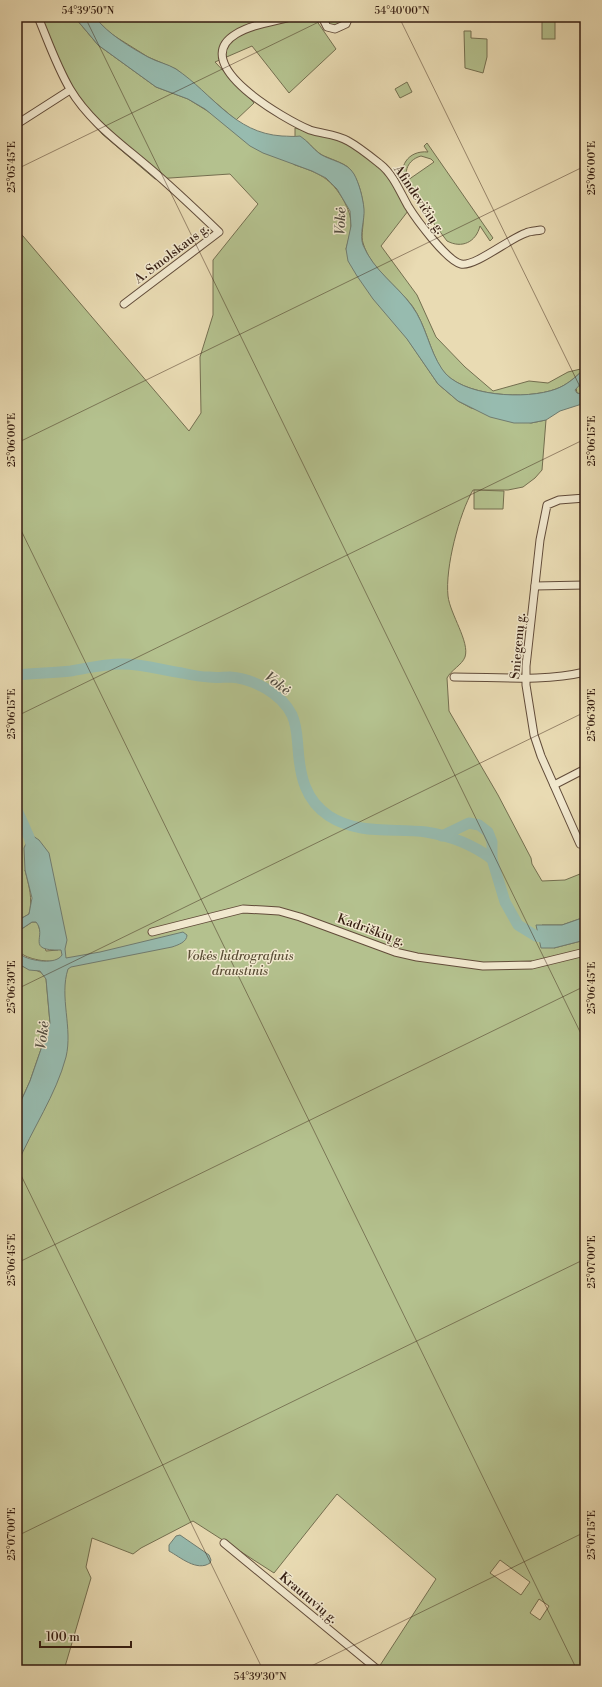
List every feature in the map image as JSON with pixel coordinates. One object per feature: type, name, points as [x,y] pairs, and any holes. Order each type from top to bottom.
[{"type":"street","points":[[17,124],[70,90],[53,55],[38,17]]},
{"type":"street","name":"Afindevičių g.","points":[[291,17],[255,26],[235,34],[227,42],[224,48],[222,61],[224,67],[254,97],[285,117],[310,130],[339,137],[348,141],[380,163],[389,173],[409,208],[436,243],[457,262],[467,264],[478,260],[526,233],[541,230]]},
{"type":"street","points":[[322,17],[327,27],[335,29],[346,24],[349,17]]},
{"type":"street","name":"A. Smolskaus g.","points":[[70,90],[102,128],[178,193],[219,232],[124,304]]},
{"type":"street","name":"Sniegenų g.","points":[[580,844],[541,756],[534,735],[525,678],[540,540],[547,505],[558,500],[585,498]]},
{"type":"street","points":[[535,586],[585,585]]},
{"type":"street","points":[[454,677],[525,678],[585,672]]},
{"type":"street","points":[[554,785],[585,769]]},
{"type":"street","name":"Kadriškių g.","points":[[152,932],[243,909],[279,911],[300,917],[395,952],[417,957],[483,966],[532,965],[585,952]]},
{"type":"street","name":"Krautuvių g.","points":[[224,1543],[378,1670]]},
{"type":"green space","name":"Vokės hidrografinis draustinis","points":[[36,17],[76,17],[98,45],[156,87],[188,99],[295,165],[324,177],[339,193],[350,215],[351,228],[346,249],[438,384],[458,401],[471,408],[531,423],[546,420],[542,470],[535,478],[523,487],[508,490],[473,490],[463,513],[451,556],[448,596],[452,611],[465,644],[466,651],[464,660],[451,672],[447,678],[449,711],[498,795],[542,881],[565,880],[585,872],[585,917],[562,925],[542,925],[554,948],[585,940],[585,1670],[377,1670],[436,1579],[337,1494],[274,1573],[193,1521],[141,1548],[133,1554],[92,1538],[86,1567],[91,1578],[64,1670],[17,1670],[17,1146],[61,1052],[53,961],[44,961],[27,957],[17,948],[17,932],[32,922],[36,922],[38,924],[46,951],[58,950],[25,870],[31,903],[29,914],[17,921],[17,229],[189,431],[201,413],[200,357],[213,315],[213,260],[258,204],[230,174],[155,179],[102,134],[68,90]],"holes":[[[500,1560],[530,1582],[521,1595],[490,1573]],[[539,1599],[549,1606],[540,1620],[530,1613]]]},
{"type":"green space","points":[[95,17],[314,17],[336,49],[289,93],[252,46],[215,62],[254,103],[236,120],[176,69],[148,57],[116,37],[106,30]]},
{"type":"green space","points":[[324,17],[344,17],[338,24],[329,25]]},
{"type":"green space","points":[[542,20],[555,20],[555,39],[542,39]]},
{"type":"green space","points":[[464,31],[471,31],[471,38],[487,39],[487,57],[483,73],[465,68]]},
{"type":"green space","points":[[407,82],[412,92],[400,98],[395,89]]},
{"type":"green space","points":[[295,128],[344,142],[378,166],[388,177],[408,211],[381,246],[417,295],[436,337],[465,367],[493,391],[529,381],[548,383],[568,372],[585,368],[578,375],[556,389],[529,394],[512,395],[479,391],[464,386],[451,379],[442,370],[438,363],[413,307],[378,269],[367,253],[362,238],[363,201],[357,180],[347,166],[322,155],[304,140],[295,137]]},
{"type":"green space","points":[[427,143],[493,238],[490,241],[480,226],[478,232],[472,240],[468,242],[458,244],[447,241],[405,185],[402,172],[403,166],[410,157],[415,154],[428,152],[424,146]],"holes":[[[421,156],[431,159],[434,162],[408,180],[406,172],[407,168],[414,159]]]},
{"type":"green space","points":[[585,379],[585,395],[577,393],[576,388]]},
{"type":"green space","points":[[474,490],[504,491],[503,509],[474,509]]},
{"type":"green space","points":[[17,963],[40,972],[46,978],[50,1023],[30,1081],[17,1110]]},
{"type":"water","points":[[76,17],[95,17],[106,29],[141,53],[151,59],[176,69],[225,111],[250,128],[265,133],[282,136],[300,136],[320,154],[343,164],[351,170],[358,182],[363,205],[363,245],[379,270],[406,298],[417,313],[438,362],[442,369],[451,378],[478,391],[495,394],[528,394],[556,389],[578,375],[585,368],[585,379],[575,390],[577,393],[585,395],[585,403],[560,411],[546,420],[531,423],[514,423],[490,417],[458,401],[438,384],[407,339],[373,299],[348,261],[346,249],[351,226],[350,211],[337,189],[326,178],[312,171],[263,153],[250,146],[205,109],[188,99],[156,87],[98,45]]},
{"type":"water","points":[[33,836],[39,840],[49,853],[67,940],[65,949],[66,958],[100,952],[183,932],[187,935],[187,937],[186,940],[172,947],[71,967],[68,969],[65,990],[68,1035],[66,1057],[56,1085],[17,1165],[17,1110],[30,1081],[50,1023],[46,979],[40,971],[29,970],[17,963],[17,948],[23,956],[38,961],[55,960],[62,955],[61,950],[50,950],[43,948],[40,945],[40,932],[36,922],[32,922],[17,932],[17,921],[29,914],[32,898],[25,870],[24,848],[29,837]]},
{"type":"water","points":[[585,917],[585,940],[554,948],[541,948],[536,925],[562,925]]},
{"type":"water","points":[[180,1535],[209,1555],[211,1560],[210,1563],[200,1566],[194,1565],[169,1551],[169,1545],[176,1536]]},
{"type":"waterway","name":"Vokė","points":[[17,675],[71,671],[96,666],[130,664],[199,676],[239,678],[257,684],[266,688],[281,700],[292,715],[295,723],[302,778],[314,803],[329,816],[352,826],[376,830],[426,832],[444,836],[461,841],[492,859]]},
{"type":"waterway","name":"Vokė","points":[[17,810],[29,837],[33,851]]},
{"type":"waterway","name":"Vokė","points":[[442,836],[469,823],[479,825],[488,832],[492,842],[492,859],[505,902],[518,925],[536,936],[553,939]]}]
